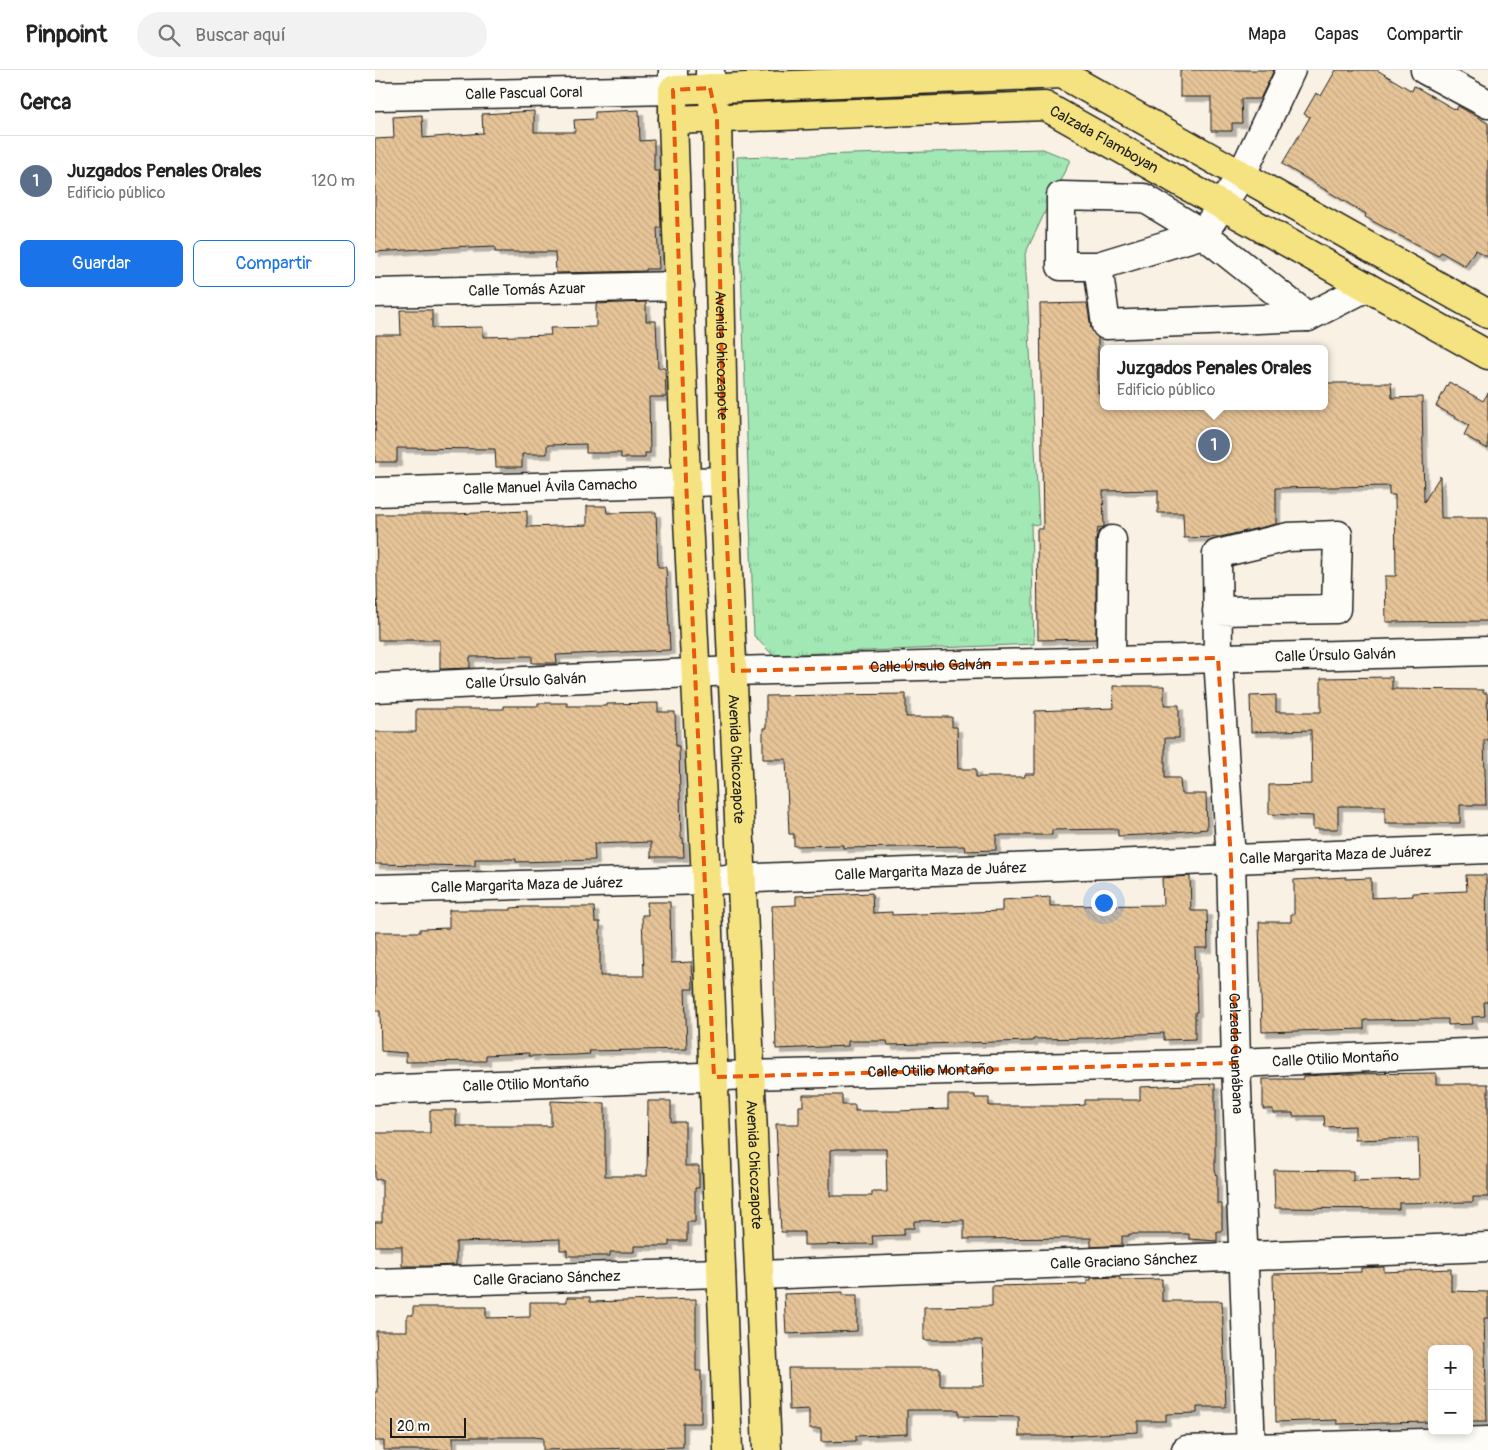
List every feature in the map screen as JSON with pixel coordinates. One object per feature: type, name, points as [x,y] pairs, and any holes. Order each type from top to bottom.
[{"type":"main road","points":[[728,1450],[706,880],[686,480],[673,80],[1062,74],[1488,314]]},
{"type":"main road","name":"Avenida Chicozapote","points":[[710,79],[717,119],[725,481],[767,1450]]},
{"type":"main road","name":"Calzada Flamboyan","points":[[673,120],[1045,106],[1488,355]]},
{"type":"street","points":[[1291,70],[1242,174],[1223,206],[1203,234],[1098,266],[1061,266],[1061,196],[1144,198],[1203,234],[1308,317]]},
{"type":"street","points":[[1425,70],[1488,104]]},
{"type":"street","name":"Calle Pascual Coral","points":[[375,96],[673,80]]},
{"type":"street","points":[[1098,266],[1106,325],[1308,317],[1367,287]]},
{"type":"street","name":"Calle Tomás Azuar","points":[[375,293],[680,286]]},
{"type":"street","name":"Calle Manuel Ávila Camacho","points":[[375,492],[686,480],[725,481]]},
{"type":"street","name":"Calzada Guanábana","points":[[1217,611],[1336,609],[1338,535],[1288,537],[1217,554],[1217,611],[1218,658],[1231,860],[1236,1063],[1251,1448]]},
{"type":"street","points":[[1111,661],[1112,540]]},
{"type":"street","name":"Calle Úrsulo Galván","points":[[375,688],[733,672],[1488,651]]},
{"type":"street","name":"Calle Margarita Maza de Juárez","points":[[375,890],[706,880],[1488,849]]},
{"type":"street","name":"Calle Otilio Montaño","points":[[375,1090],[750,1075],[1236,1063],[1488,1052]]},
{"type":"street","name":"Calle Graciano Sánchez","points":[[760,1275],[1488,1248]]},
{"type":"street","name":"Calle Graciano Sánchez","points":[[375,1283],[721,1273]]},
{"type":"street","points":[[1186,1450],[1488,1441]]},
{"type":"highlighted area","points":[[710,88],[717,119],[724,481],[733,671],[1218,658],[1231,860],[1236,1063],[714,1077],[686,480],[673,90]]},
{"type":"green space","points":[[1043,149],[1070,160],[1025,254],[1039,525],[1031,524],[1034,644],[773,655],[754,636],[737,157]]},
{"type":"building","points":[[1180,70],[1274,70],[1260,99],[1241,99],[1242,123],[1232,123],[1232,131],[1211,131],[1211,97],[1180,97]]},
{"type":"building","points":[[1336,70],[1377,70],[1412,91],[1414,86],[1456,110],[1458,106],[1488,123],[1488,257],[1475,250],[1465,266],[1441,252],[1438,256],[1365,217],[1366,214],[1282,164],[1310,117],[1304,114],[1316,93],[1321,96]]},
{"type":"building","points":[[639,110],[640,141],[654,140],[654,171],[659,171],[661,228],[657,228],[659,269],[556,273],[555,252],[495,252],[495,247],[469,248],[469,246],[375,252],[375,139],[394,138],[393,117],[422,115],[423,138],[483,133],[482,114],[534,111],[534,132],[575,132],[574,120],[595,119],[595,112]]},
{"type":"building","points":[[646,302],[646,321],[656,321],[658,368],[665,368],[666,397],[649,397],[650,453],[645,453],[645,458],[621,458],[621,453],[586,453],[586,444],[547,445],[547,454],[522,454],[522,467],[496,467],[495,449],[397,448],[397,462],[375,462],[376,335],[401,335],[400,310],[432,310],[432,328],[483,327],[483,337],[551,335],[550,328],[596,327],[596,304]]},
{"type":"building","points":[[1087,303],[1091,328],[1098,338],[1098,393],[1100,393],[1100,410],[1328,410],[1328,383],[1391,383],[1392,398],[1422,397],[1424,502],[1440,476],[1441,518],[1488,518],[1488,621],[1386,622],[1385,576],[1396,576],[1395,495],[1389,495],[1389,486],[1276,488],[1276,524],[1220,537],[1184,538],[1183,513],[1158,513],[1158,490],[1103,491],[1104,527],[1098,528],[1096,540],[1096,639],[1038,640],[1037,529],[1043,529],[1040,304]]},
{"type":"building","points":[[1449,382],[1483,401],[1488,393],[1488,449],[1464,435],[1469,425],[1436,406]]},
{"type":"building","points":[[587,506],[606,506],[607,513],[656,512],[658,567],[666,567],[670,650],[556,655],[557,663],[532,663],[532,656],[470,657],[470,668],[440,669],[440,640],[378,640],[376,514],[454,514],[527,511],[527,527],[587,525]]},
{"type":"building","points":[[1392,677],[1392,689],[1483,690],[1483,693],[1487,693],[1488,740],[1484,740],[1486,805],[1460,805],[1460,823],[1385,823],[1385,806],[1338,806],[1338,829],[1313,829],[1313,816],[1269,814],[1269,785],[1312,784],[1311,730],[1251,732],[1250,696],[1276,695],[1276,712],[1321,712],[1321,678]]},
{"type":"building","points":[[1113,686],[1164,686],[1164,705],[1179,705],[1179,738],[1165,738],[1165,778],[1180,778],[1181,794],[1206,794],[1207,829],[1118,836],[1118,829],[1052,830],[1052,835],[996,835],[996,850],[965,851],[964,846],[843,848],[843,845],[794,846],[794,834],[789,834],[786,759],[763,759],[763,728],[766,728],[766,696],[906,694],[906,717],[952,717],[952,727],[957,727],[958,769],[976,769],[976,777],[1025,777],[1025,774],[1035,774],[1035,711],[1114,708]]},
{"type":"building","points":[[538,703],[567,703],[567,706],[607,706],[607,704],[658,703],[658,712],[675,712],[676,746],[679,746],[681,838],[683,838],[684,857],[651,857],[651,842],[594,844],[595,860],[516,862],[516,859],[475,859],[475,866],[375,864],[375,732],[416,732],[416,709],[504,709],[504,706],[538,706]]},
{"type":"building","points":[[1466,875],[1486,875],[1488,1002],[1484,1002],[1485,1016],[1472,1017],[1473,1024],[1448,1025],[1448,1019],[1364,1020],[1364,1029],[1262,1032],[1259,922],[1291,922],[1291,914],[1294,914],[1294,880],[1346,877],[1346,879],[1371,878],[1371,898],[1413,896],[1413,893],[1467,891]]},
{"type":"building","points":[[1190,876],[1191,911],[1207,911],[1208,948],[1195,948],[1197,1012],[1195,1012],[1195,1039],[1164,1040],[1164,1033],[1094,1038],[1033,1039],[1033,1041],[888,1045],[887,1041],[848,1041],[848,1046],[776,1049],[772,906],[796,905],[796,896],[872,893],[873,913],[892,912],[892,915],[1002,911],[1002,900],[1050,897],[1050,906],[1163,905],[1162,878]]},
{"type":"building","points":[[647,902],[670,902],[671,963],[692,962],[693,989],[685,989],[687,1049],[589,1051],[590,1054],[575,1055],[529,1056],[529,1053],[486,1055],[486,1061],[406,1062],[406,1053],[381,1051],[380,1011],[375,1011],[375,932],[420,932],[420,929],[449,928],[449,910],[594,907],[595,922],[600,922],[600,976],[644,976],[642,915],[648,915]]},
{"type":"building","points":[[1436,1073],[1436,1084],[1488,1084],[1488,1197],[1473,1197],[1473,1202],[1399,1203],[1399,1209],[1275,1208],[1274,1170],[1353,1171],[1353,1181],[1419,1179],[1418,1138],[1355,1140],[1355,1126],[1325,1127],[1324,1116],[1293,1116],[1293,1113],[1273,1113],[1273,1109],[1263,1109],[1263,1079],[1303,1079],[1303,1076],[1347,1074]]},
{"type":"building","points":[[1215,1084],[1215,1170],[1217,1176],[1217,1204],[1222,1204],[1222,1231],[1217,1231],[1217,1241],[1189,1239],[1189,1234],[1129,1234],[1129,1236],[1122,1236],[1122,1245],[1091,1247],[1091,1238],[964,1239],[964,1220],[914,1221],[914,1228],[904,1228],[904,1235],[872,1236],[873,1244],[804,1245],[804,1232],[781,1232],[776,1124],[799,1124],[799,1106],[803,1106],[803,1095],[842,1095],[842,1105],[855,1105],[855,1111],[898,1111],[948,1109],[948,1095],[975,1095],[975,1098],[989,1098],[989,1106],[1070,1106],[1085,1105],[1085,1100],[1140,1100],[1140,1087]],"holes":[[[886,1149],[887,1192],[872,1192],[872,1196],[830,1196],[830,1150]]]},
{"type":"building","points":[[551,1101],[605,1103],[605,1176],[647,1176],[648,1101],[671,1101],[671,1122],[685,1122],[685,1166],[699,1166],[699,1188],[695,1188],[695,1222],[687,1222],[687,1241],[669,1241],[669,1246],[634,1246],[634,1252],[610,1252],[610,1256],[567,1256],[567,1250],[560,1250],[560,1239],[456,1242],[456,1265],[428,1266],[402,1266],[402,1246],[375,1246],[375,1222],[382,1222],[382,1179],[375,1180],[375,1133],[430,1133],[430,1110],[456,1110],[456,1126],[551,1126]]},
{"type":"building","points":[[1384,1267],[1384,1272],[1451,1269],[1451,1291],[1488,1292],[1488,1318],[1484,1318],[1487,1421],[1473,1421],[1473,1345],[1428,1345],[1428,1422],[1337,1424],[1337,1420],[1276,1422],[1273,1274],[1361,1272],[1361,1268]]},
{"type":"building","points":[[1120,1277],[1120,1280],[1162,1279],[1162,1301],[1222,1301],[1226,1407],[1197,1407],[1197,1413],[1166,1414],[1166,1421],[1138,1421],[1138,1432],[1062,1436],[1019,1436],[1019,1417],[959,1416],[959,1410],[907,1410],[907,1434],[856,1436],[856,1441],[821,1442],[821,1429],[809,1429],[809,1409],[789,1410],[788,1368],[940,1368],[940,1386],[984,1386],[982,1340],[924,1340],[924,1307],[992,1306],[992,1286],[1087,1284],[1087,1280],[1091,1280],[1091,1278]]},
{"type":"building","points":[[843,1292],[843,1295],[857,1295],[857,1331],[786,1334],[784,1294]]},
{"type":"building","points":[[567,1297],[590,1297],[590,1302],[696,1299],[696,1371],[701,1371],[701,1423],[683,1423],[683,1447],[543,1450],[543,1438],[453,1437],[453,1450],[384,1450],[384,1441],[375,1441],[375,1393],[378,1393],[376,1331],[407,1331],[407,1315],[413,1315],[413,1307],[486,1307],[486,1318],[530,1317],[530,1302],[567,1302]]},
{"type":"place","name":"Juzgados Penales Orales","points":[[1214,445]]}]
